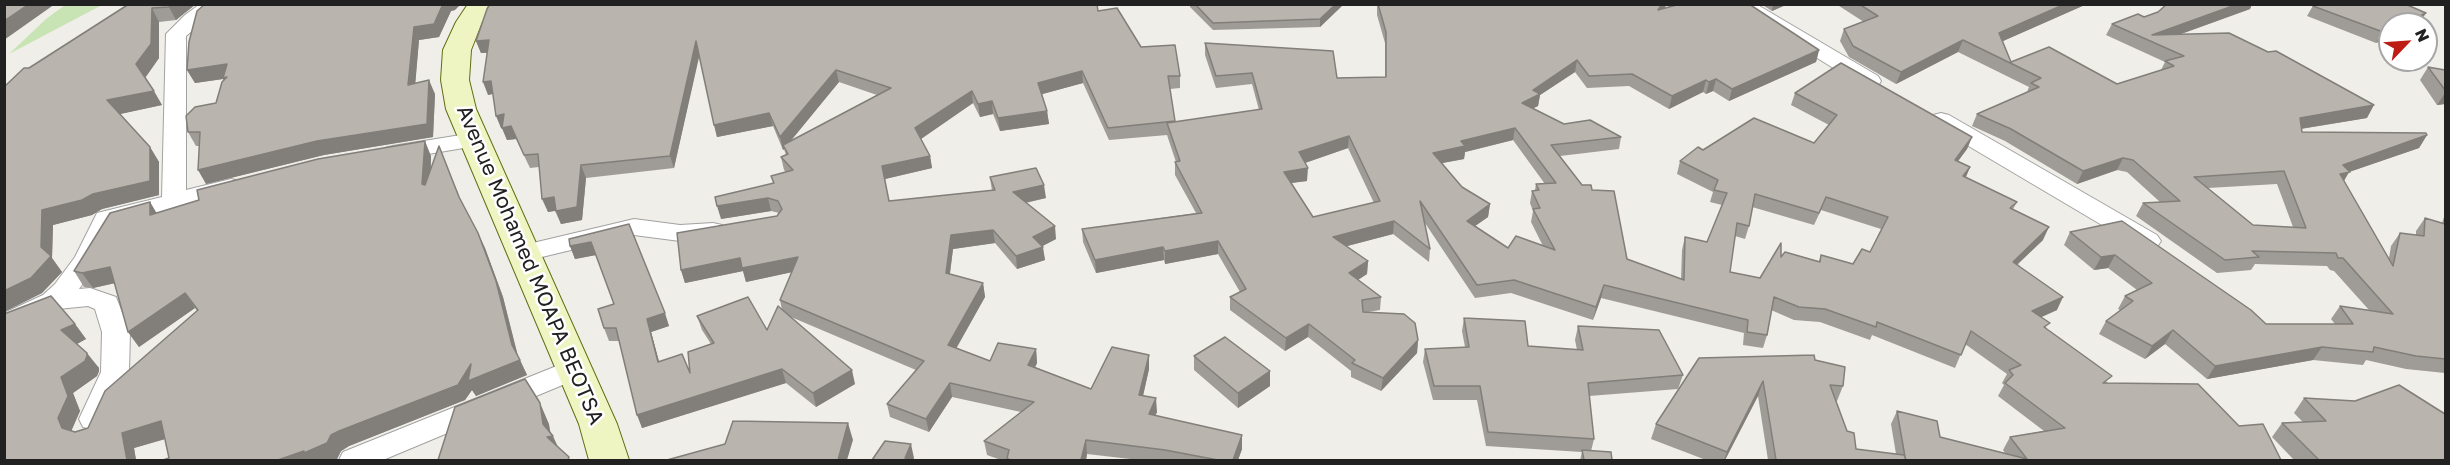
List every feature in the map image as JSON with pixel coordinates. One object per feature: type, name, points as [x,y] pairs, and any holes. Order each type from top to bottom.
[{"type":"main road","name":"Avenue Mohamed MOAPA BEOTSA","points":[[482,4],[469,22],[457,50],[455,80],[461,109],[598,424],[609,460]]},
{"type":"street","points":[[174,200],[172,158],[177,86],[176,34],[192,19],[215,4]]},
{"type":"street","points":[[1741,4],[1885,89]]},
{"type":"street","points":[[1926,111],[2072,195],[2166,253]]},
{"type":"street","points":[[371,156],[473,140]]},
{"type":"street","points":[[53,301],[87,260],[106,219],[255,180]]},
{"type":"street","points":[[525,253],[634,227],[680,233],[737,228]]},
{"type":"street","points":[[4,324],[53,301],[80,297],[106,303],[116,332],[115,372],[87,435]]},
{"type":"street","points":[[354,460],[574,369]]},
{"type":"green space","points":[[65,5],[102,5],[9,54],[46,19]]},
{"type":"building","points":[[4,4],[29,4],[4,21]]},
{"type":"building","points":[[129,4],[172,4],[169,7],[152,8],[151,44],[136,64],[154,91],[107,100],[150,147],[150,181],[93,194],[82,200],[42,210],[41,247],[51,256],[31,278],[4,291],[4,87],[24,68],[29,68]]},
{"type":"building","points":[[205,4],[443,4],[434,24],[414,27],[408,85],[429,80],[427,124],[317,141],[198,170],[200,132],[188,132],[186,116],[195,107],[216,103],[222,82],[227,77],[223,78],[227,64],[187,70],[189,42],[197,11]]},
{"type":"building","points":[[490,4],[1097,4],[1098,11],[1117,8],[1141,47],[1175,45],[1180,76],[1168,76],[1175,121],[1108,128],[1082,71],[1038,83],[1047,111],[998,118],[992,101],[978,104],[972,91],[915,128],[930,156],[882,166],[889,201],[995,190],[990,177],[1036,168],[1044,185],[1013,192],[1055,226],[1033,237],[1043,247],[1016,256],[993,230],[951,235],[946,273],[983,283],[948,345],[990,361],[998,343],[1036,349],[1028,365],[1091,389],[1112,347],[1149,355],[1139,395],[1156,398],[1149,414],[1242,435],[1233,460],[1218,460],[1165,450],[1086,440],[1081,460],[1010,460],[1007,458],[1009,450],[984,441],[1034,402],[950,383],[926,419],[887,404],[924,361],[780,300],[798,257],[742,268],[740,258],[681,270],[677,233],[777,216],[782,209],[778,201],[768,198],[717,206],[715,197],[774,183],[771,176],[793,170],[781,157],[788,154],[783,145],[891,88],[836,70],[780,137],[769,113],[714,125],[696,41],[670,156],[581,165],[577,207],[556,211],[554,197],[542,199],[538,154],[524,155],[511,126],[502,128],[504,114],[496,116],[491,81],[483,82],[489,40],[476,41]]},
{"type":"building","points":[[1195,4],[1336,4],[1320,19],[1213,23]]},
{"type":"building","points":[[1378,4],[1662,4],[1658,10],[1680,4],[1749,4],[1819,50],[1732,89],[1716,79],[1709,82],[1706,80],[1672,96],[1632,74],[1589,76],[1577,60],[1533,90],[1540,94],[1522,103],[1564,124],[1590,120],[1621,137],[1551,145],[1582,185],[1591,185],[1592,190],[1614,191],[1627,259],[1684,280],[1685,237],[1707,242],[1727,193],[1714,190],[1718,180],[1680,161],[1698,147],[1703,150],[1754,118],[1814,143],[1837,115],[1795,93],[1841,63],[1972,137],[1955,160],[1970,167],[1963,176],[2017,202],[2010,208],[2049,227],[2013,262],[2063,297],[2032,311],[2050,323],[2044,327],[2112,376],[2103,383],[2198,384],[2239,426],[2263,424],[2281,460],[1906,460],[1897,411],[1937,421],[1940,437],[2027,459],[2010,437],[2065,428],[2005,383],[2013,375],[2009,370],[2021,365],[1971,331],[1961,355],[1877,322],[1876,327],[1825,309],[1799,307],[1774,297],[1767,335],[1747,332],[1748,320],[1604,285],[1596,307],[1514,280],[1477,285],[1420,201],[1430,249],[1394,221],[1333,237],[1368,261],[1349,273],[1381,297],[1362,300],[1363,312],[1404,314],[1415,323],[1418,340],[1383,378],[1352,363],[1355,360],[1309,324],[1286,338],[1230,297],[1246,289],[1218,241],[1165,251],[1163,247],[1095,260],[1082,229],[1202,213],[1175,162],[1180,161],[1167,123],[1262,109],[1252,73],[1216,76],[1205,43],[1333,51],[1337,78],[1386,77],[1386,32]],"holes":[[[1515,128],[1556,183],[1536,184],[1539,190],[1532,191],[1540,208],[1533,209],[1555,250],[1516,236],[1508,248],[1467,221],[1490,204],[1462,187],[1433,153],[1465,146],[1461,141]],[[1349,136],[1380,201],[1313,217],[1284,172],[1308,168],[1299,152]],[[1755,194],[1819,213],[1826,197],[1888,217],[1870,252],[1862,249],[1853,264],[1821,255],[1820,262],[1785,252],[1781,257],[1781,243],[1760,278],[1730,272],[1737,223],[1749,226]]]},
{"type":"building","points":[[1859,4],[2065,4],[1999,33],[2011,62],[2049,47],[2117,84],[2174,66],[2165,61],[2184,56],[2112,24],[2138,14],[2144,17],[2158,12],[2167,4],[2238,4],[2152,35],[2229,33],[2268,52],[2276,51],[2374,105],[2300,118],[2302,132],[2426,133],[2427,135],[2343,165],[2350,172],[2340,174],[2393,266],[2400,233],[2424,236],[2425,218],[2445,224],[2445,359],[2416,356],[2374,347],[2373,352],[2322,347],[2215,366],[2173,330],[2152,346],[2106,321],[2133,301],[2125,296],[2152,283],[2115,255],[2101,257],[2070,232],[2122,221],[2251,310],[2266,324],[2353,324],[2340,306],[2393,314],[2343,258],[2338,258],[2336,253],[2252,251],[2259,257],[2225,260],[2143,203],[2180,201],[2133,160],[2123,158],[2083,171],[2011,129],[1977,114],[2039,87],[2031,83],[2041,78],[1963,40],[1901,72],[1853,46],[1844,29],[1878,16]],"holes":[[[2284,171],[2306,228],[2253,225],[2194,177]]]},
{"type":"building","points":[[2314,4],[2405,4],[2424,12],[2378,12],[2378,30],[2313,6]]},
{"type":"building","points":[[2438,69],[2445,70],[2445,90],[2432,72],[2438,72]]},
{"type":"building","points":[[425,141],[422,184],[425,185],[439,146],[459,197],[478,233],[496,281],[512,345],[520,360],[468,381],[471,364],[458,385],[339,431],[331,435],[327,443],[304,453],[304,451],[278,460],[163,460],[169,458],[161,421],[122,433],[127,460],[4,460],[4,314],[51,296],[75,324],[61,330],[87,353],[87,356],[85,361],[61,377],[68,396],[58,418],[62,428],[75,432],[88,428],[105,391],[198,310],[185,293],[128,332],[110,267],[82,273],[74,271],[110,213],[150,202],[150,215],[199,200],[197,190],[318,159]]},
{"type":"building","points":[[629,224],[665,313],[647,319],[658,362],[682,354],[690,373],[688,352],[714,343],[697,316],[748,297],[767,330],[778,306],[852,370],[813,393],[782,369],[637,415],[616,328],[604,328],[598,309],[614,304],[591,242],[570,246],[569,239]]},
{"type":"building","points":[[1464,318],[1525,321],[1528,346],[1583,350],[1578,326],[1659,330],[1683,375],[1588,383],[1594,439],[1488,432],[1480,386],[1434,386],[1425,349],[1469,347]]},
{"type":"building","points":[[1225,337],[1270,371],[1238,393],[1194,356]]},
{"type":"building","points":[[1814,355],[1815,360],[1845,367],[1843,386],[1830,385],[1847,431],[1854,433],[1856,449],[1904,455],[1906,460],[1776,460],[1763,381],[1727,452],[1656,424],[1699,358]]},
{"type":"building","points":[[525,379],[540,403],[543,424],[553,436],[547,437],[569,457],[568,460],[438,460],[455,407]]},
{"type":"building","points":[[2399,385],[2445,414],[2445,460],[2319,460],[2282,423],[2326,421],[2304,398],[2355,401]]},
{"type":"building","points":[[733,421],[848,423],[838,460],[667,460],[725,444]]},
{"type":"building","points":[[885,441],[911,444],[905,458],[916,460],[872,460]]},
{"type":"building","points":[[1582,450],[1611,452],[1612,460],[1584,460]]}]
